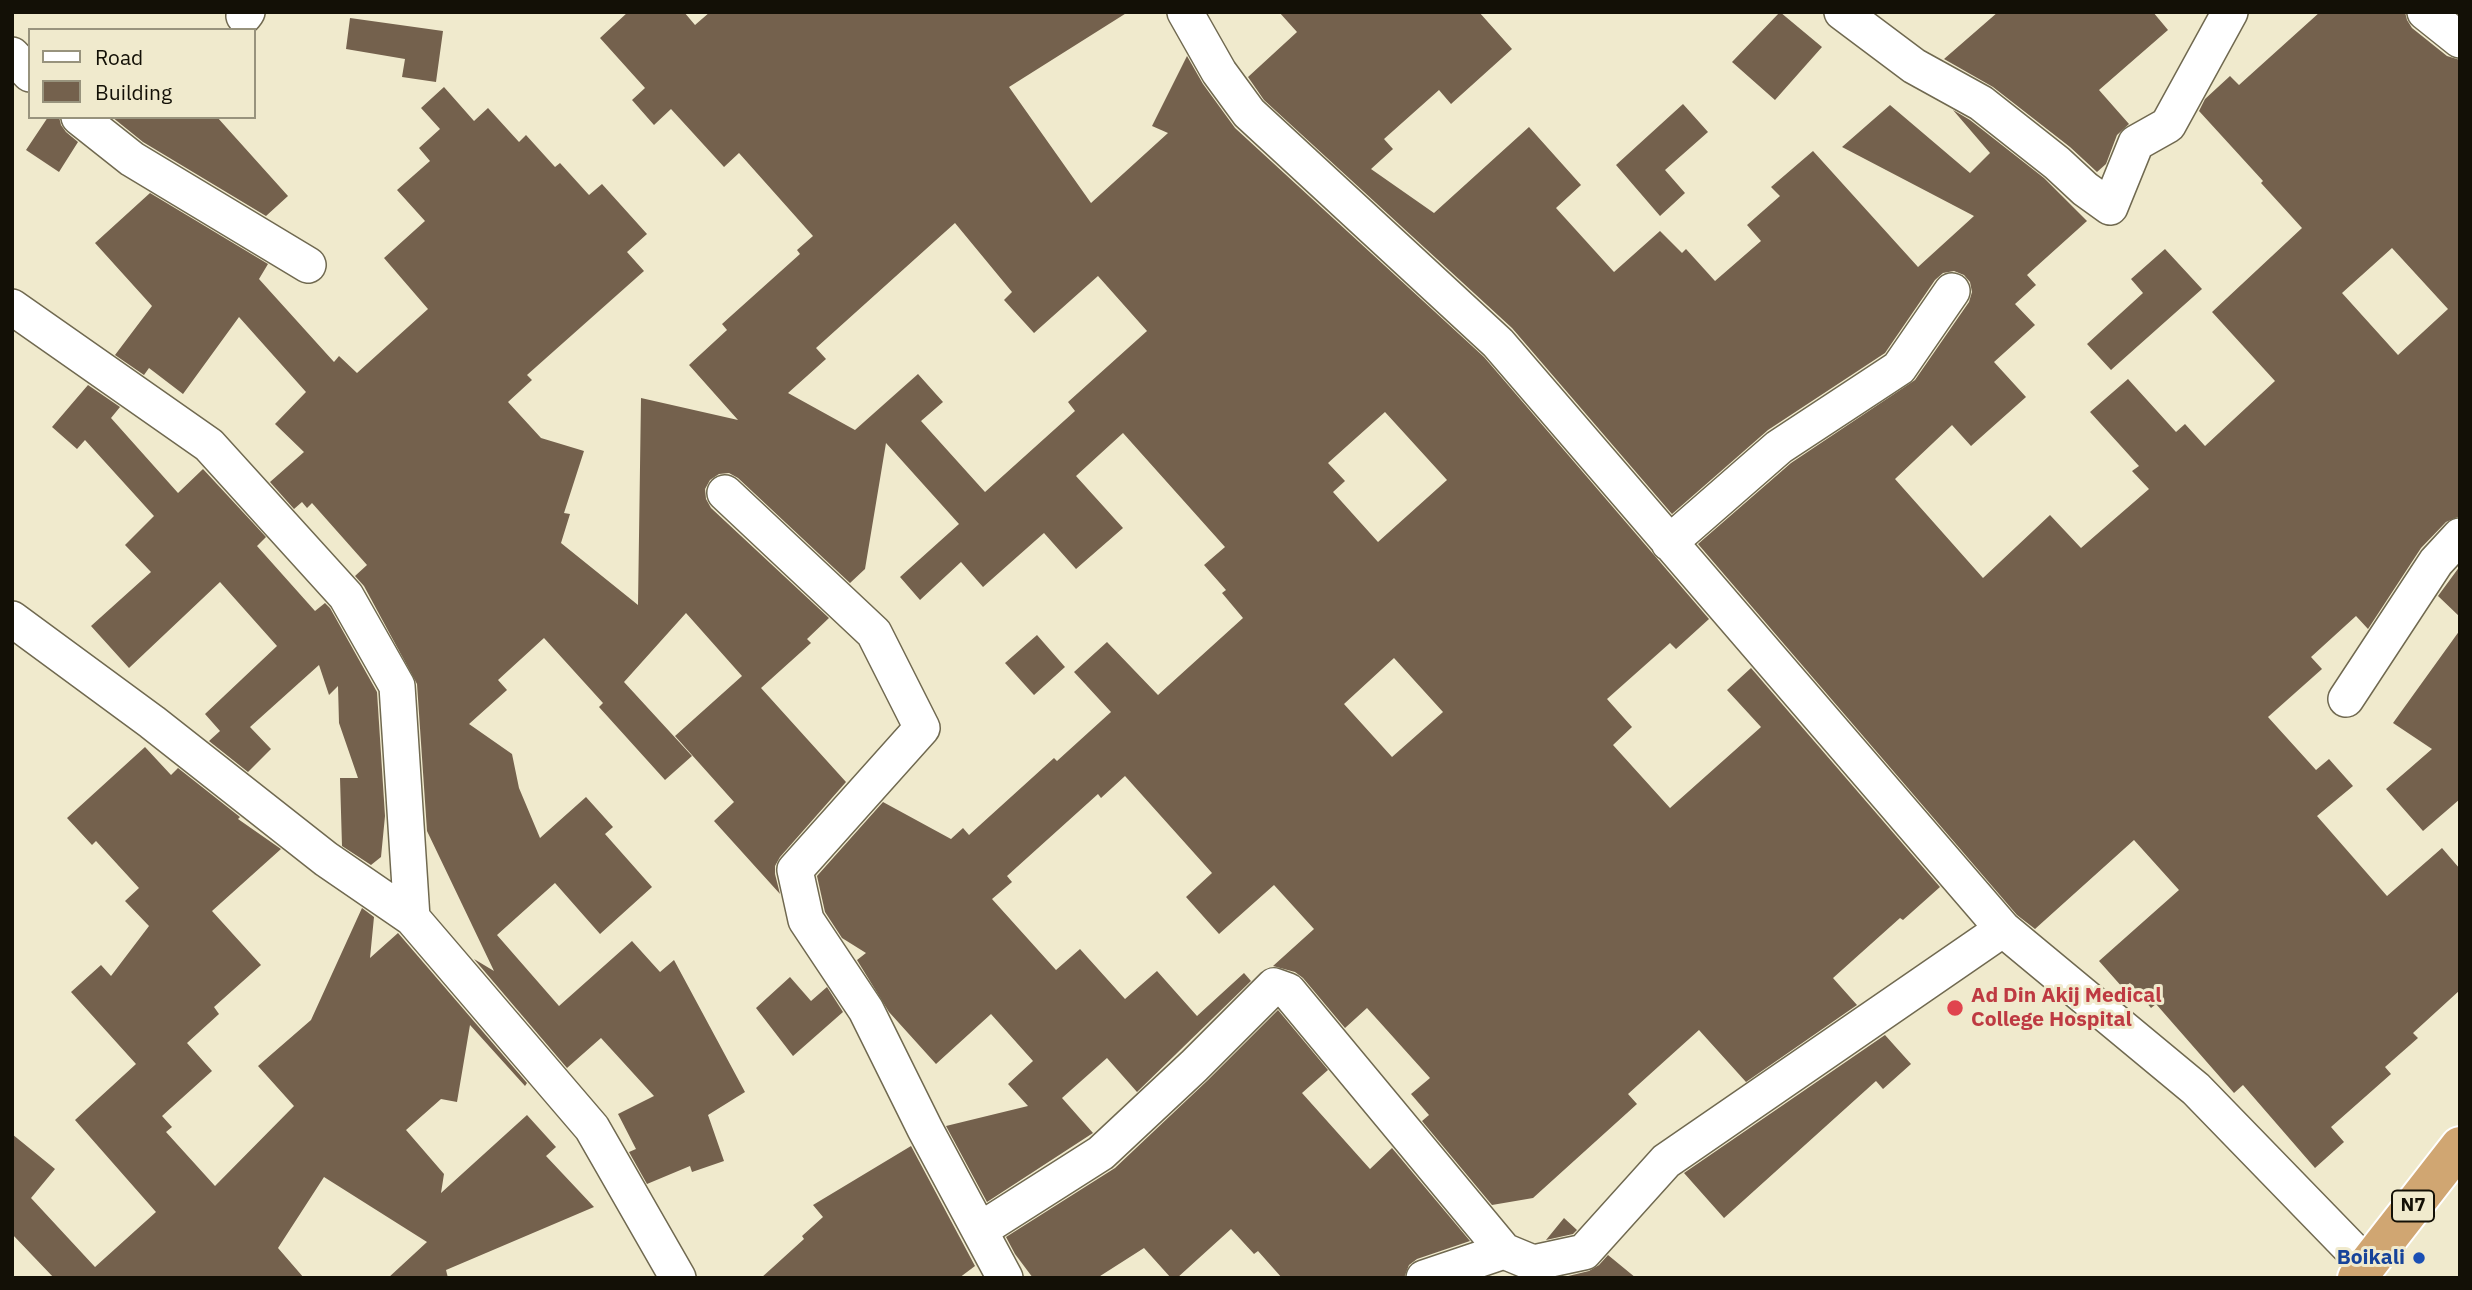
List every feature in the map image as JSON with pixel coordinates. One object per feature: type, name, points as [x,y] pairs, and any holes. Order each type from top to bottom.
[{"type":"highway","name":"N7","points":[[2362,1271],[2460,1146]]},
{"type":"street","points":[[1185,12],[1219,72],[1249,113],[1498,343],[2003,929],[2196,1089],[2362,1271]]},
{"type":"street","points":[[1842,12],[1914,66],[1981,103],[2057,163],[2085,189],[2110,206],[2136,143],[2168,125],[2230,12]]},
{"type":"street","points":[[2425,12],[2460,40]]},
{"type":"street","points":[[12,55],[28,72]]},
{"type":"street","points":[[82,119],[132,159],[308,265]]},
{"type":"street","points":[[1669,543],[1779,447],[1899,369],[1952,291]]},
{"type":"street","points":[[12,307],[209,445],[346,596],[397,686],[412,918]]},
{"type":"street","points":[[725,493],[874,633],[922,728],[795,870],[806,920],[866,1010],[925,1129],[1005,1278]]},
{"type":"street","points":[[2346,699],[2436,562],[2460,536]]},
{"type":"street","points":[[12,619],[152,722],[326,859],[412,918],[592,1128],[678,1278]]},
{"type":"street","points":[[980,1230],[1101,1153],[1274,986],[1288,991],[1504,1251],[1533,1263],[1584,1252],[1666,1161],[2003,929]]},
{"type":"street","points":[[1424,1278],[1504,1251]]},
{"type":"building","points":[[628,12],[684,12],[695,25],[710,12],[1128,12],[1009,87],[1091,203],[1168,133],[1152,126],[1187,56],[1203,84],[1235,128],[1484,357],[1709,619],[1676,649],[1670,643],[1607,699],[1632,727],[1613,745],[1670,808],[1761,727],[1727,690],[1751,668],[1940,887],[1903,920],[1900,918],[1833,978],[1857,1005],[1746,1082],[1699,1030],[1628,1094],[1637,1104],[1533,1198],[1492,1205],[1422,1121],[1429,1115],[1411,1094],[1430,1078],[1367,1008],[1345,1028],[1303,978],[1295,972],[1273,966],[1314,929],[1274,885],[1219,934],[1186,897],[1212,873],[1125,776],[1101,798],[1098,794],[1007,876],[1012,882],[992,899],[1056,970],[1080,949],[1125,999],[1157,971],[1197,1016],[1244,973],[1251,981],[1137,1092],[1107,1058],[1062,1098],[1093,1133],[987,1202],[946,1126],[1028,1106],[1008,1084],[1033,1061],[991,1014],[936,1064],[889,1012],[857,960],[866,953],[842,938],[825,912],[817,876],[883,802],[951,839],[963,828],[969,835],[1054,758],[1057,761],[1111,712],[1074,672],[1107,642],[1158,695],[1243,618],[1222,593],[1226,590],[1204,565],[1225,547],[1123,433],[1076,476],[1123,528],[1076,569],[1044,533],[983,587],[961,562],[920,600],[900,577],[959,524],[886,443],[865,569],[850,583],[738,478],[729,473],[719,474],[710,480],[705,489],[711,508],[829,618],[807,639],[811,643],[761,688],[846,782],[780,857],[775,866],[775,874],[780,894],[714,821],[734,802],[675,736],[742,676],[686,613],[624,682],[692,756],[665,780],[599,707],[603,703],[544,638],[498,680],[507,690],[469,724],[512,754],[519,788],[540,838],[586,797],[613,827],[605,834],[652,887],[600,934],[555,883],[497,935],[559,1006],[632,941],[660,972],[674,960],[745,1092],[708,1115],[724,1161],[692,1172],[690,1166],[647,1184],[629,1152],[636,1149],[618,1114],[654,1096],[601,1038],[567,1068],[474,959],[494,971],[427,831],[417,684],[364,586],[355,576],[367,565],[312,503],[307,508],[302,502],[294,509],[270,482],[304,452],[275,424],[306,392],[239,317],[183,394],[149,368],[144,375],[115,355],[152,306],[95,243],[150,193],[268,264],[259,279],[334,362],[339,356],[357,373],[428,309],[384,258],[425,221],[397,190],[430,161],[419,148],[440,129],[421,108],[444,87],[474,121],[488,108],[519,142],[526,135],[555,167],[560,163],[589,195],[602,184],[647,234],[627,252],[644,271],[527,375],[532,380],[508,402],[541,438],[584,451],[564,513],[570,514],[561,543],[638,605],[641,398],[738,420],[689,365],[727,330],[722,324],[800,254],[797,250],[813,236],[739,153],[724,167],[671,109],[654,125],[632,100],[645,88],[600,38]],"holes":[[[955,223],[1012,292],[1004,300],[1034,333],[1098,276],[1147,331],[1068,402],[1075,411],[985,492],[921,421],[943,402],[918,374],[855,430],[788,393],[826,359],[816,348]],[[1385,412],[1447,480],[1378,542],[1333,492],[1345,481],[1328,463]],[[1394,658],[1443,712],[1392,757],[1344,704]]]},
{"type":"building","points":[[1279,12],[1479,12],[1512,49],[1451,104],[1439,90],[1384,139],[1393,149],[1371,169],[1434,213],[1529,127],[1581,185],[1556,208],[1614,272],[1660,231],[1682,253],[1686,249],[1715,281],[1761,241],[1747,225],[1780,196],[1771,187],[1813,151],[1918,267],[1974,216],[1842,147],[1890,105],[1970,173],[1990,153],[1953,110],[1970,120],[2044,178],[2087,221],[2027,275],[2036,285],[2015,304],[2035,325],[1994,362],[2026,397],[1971,446],[1952,425],[1895,479],[1983,578],[2050,515],[2081,548],[2149,489],[2132,471],[2139,466],[2090,412],[2128,379],[2176,432],[2185,424],[2205,446],[2275,381],[2212,312],[2302,228],[2199,111],[2205,99],[2230,76],[2239,85],[2320,12],[2405,12],[2412,28],[2447,56],[2460,60],[2460,516],[2446,522],[2421,548],[2368,629],[2356,616],[2311,657],[2322,669],[2268,717],[2316,770],[2329,759],[2353,786],[2317,816],[2387,896],[2442,848],[2460,869],[2460,990],[2413,1033],[2418,1038],[2385,1067],[2391,1074],[2331,1127],[2344,1142],[2315,1168],[2243,1085],[2234,1093],[2156,1004],[2151,1008],[2130,983],[2123,988],[2099,961],[2179,890],[2134,840],[2035,929],[2017,915],[1698,544],[1791,463],[1915,380],[1969,302],[1972,292],[1970,282],[1964,275],[1954,271],[1943,273],[1935,280],[1885,353],[1768,430],[1672,514],[1512,328],[1264,100],[1248,77],[1297,32]],"holes":[[[2392,248],[2448,309],[2398,355],[2342,293]]]},
{"type":"building","points":[[1780,12],[1822,47],[1775,100],[1732,62]]},
{"type":"building","points":[[1998,12],[2153,12],[2168,30],[2099,90],[2129,124],[2117,135],[2106,164],[2097,172],[2070,147],[1993,87],[1944,59]]},
{"type":"building","points":[[350,18],[443,31],[436,82],[402,77],[405,59],[346,49]]},
{"type":"building","points":[[1683,104],[1708,132],[1665,170],[1685,193],[1660,216],[1616,165]]},
{"type":"building","points":[[47,119],[60,119],[66,132],[78,142],[59,172],[26,150]]},
{"type":"building","points":[[114,119],[219,119],[288,196],[266,216],[143,142]]},
{"type":"building","points":[[2165,249],[2202,289],[2111,370],[2087,344],[2143,293],[2131,279]]},
{"type":"building","points":[[88,385],[120,407],[111,418],[178,493],[203,469],[266,537],[257,546],[315,611],[325,603],[330,608],[377,692],[385,816],[381,857],[371,865],[342,846],[340,778],[358,778],[339,723],[338,686],[329,695],[319,665],[250,727],[271,749],[248,772],[209,741],[220,731],[205,714],[277,646],[220,582],[129,668],[91,626],[151,572],[125,545],[154,516],[85,440],[77,449],[52,427]]},
{"type":"building","points":[[2460,566],[2460,617],[2438,596]]},
{"type":"building","points":[[2460,630],[2460,799],[2423,831],[2386,789],[2432,749],[2393,723]]},
{"type":"building","points":[[1037,635],[1065,667],[1034,695],[1005,663]]},
{"type":"building","points":[[145,747],[171,775],[178,768],[240,817],[238,819],[281,849],[212,911],[261,965],[214,1007],[219,1014],[187,1043],[212,1071],[162,1116],[172,1127],[166,1132],[215,1186],[294,1106],[258,1066],[311,1020],[362,908],[374,917],[370,958],[398,933],[527,1083],[525,1086],[470,1025],[457,1102],[441,1099],[406,1130],[444,1174],[441,1193],[527,1115],[556,1147],[546,1156],[594,1207],[446,1270],[448,1278],[388,1278],[427,1242],[324,1177],[278,1248],[304,1278],[54,1278],[12,1234],[12,1134],[55,1169],[31,1198],[95,1267],[156,1212],[75,1120],[136,1064],[71,992],[101,965],[111,976],[149,926],[125,901],[139,888],[96,841],[92,845],[67,818]]},
{"type":"building","points":[[790,977],[811,1001],[827,987],[843,1012],[793,1056],[756,1008]]},
{"type":"building","points":[[1278,1010],[1328,1070],[1302,1093],[1370,1169],[1392,1148],[1470,1241],[1417,1259],[1409,1265],[1404,1278],[1282,1278],[1258,1251],[1254,1254],[1231,1229],[1177,1278],[1171,1278],[1144,1248],[1097,1278],[1033,1278],[1006,1237],[1115,1168]]},
{"type":"building","points":[[1885,1035],[1911,1064],[1883,1089],[1876,1081],[1724,1218],[1684,1173]]},
{"type":"building","points":[[911,1146],[975,1266],[959,1278],[761,1278],[804,1239],[802,1236],[823,1217],[813,1205]]},
{"type":"building","points":[[1564,1218],[1577,1230],[1573,1234],[1546,1240]]},
{"type":"building","points":[[1608,1255],[1636,1278],[1560,1278],[1589,1271]]},
{"type":"place","name":"Ad Din Akij Medical College Hospital","points":[[1955,1008]]},
{"type":"place","name":"Boikali","points":[[2419,1258]]}]
